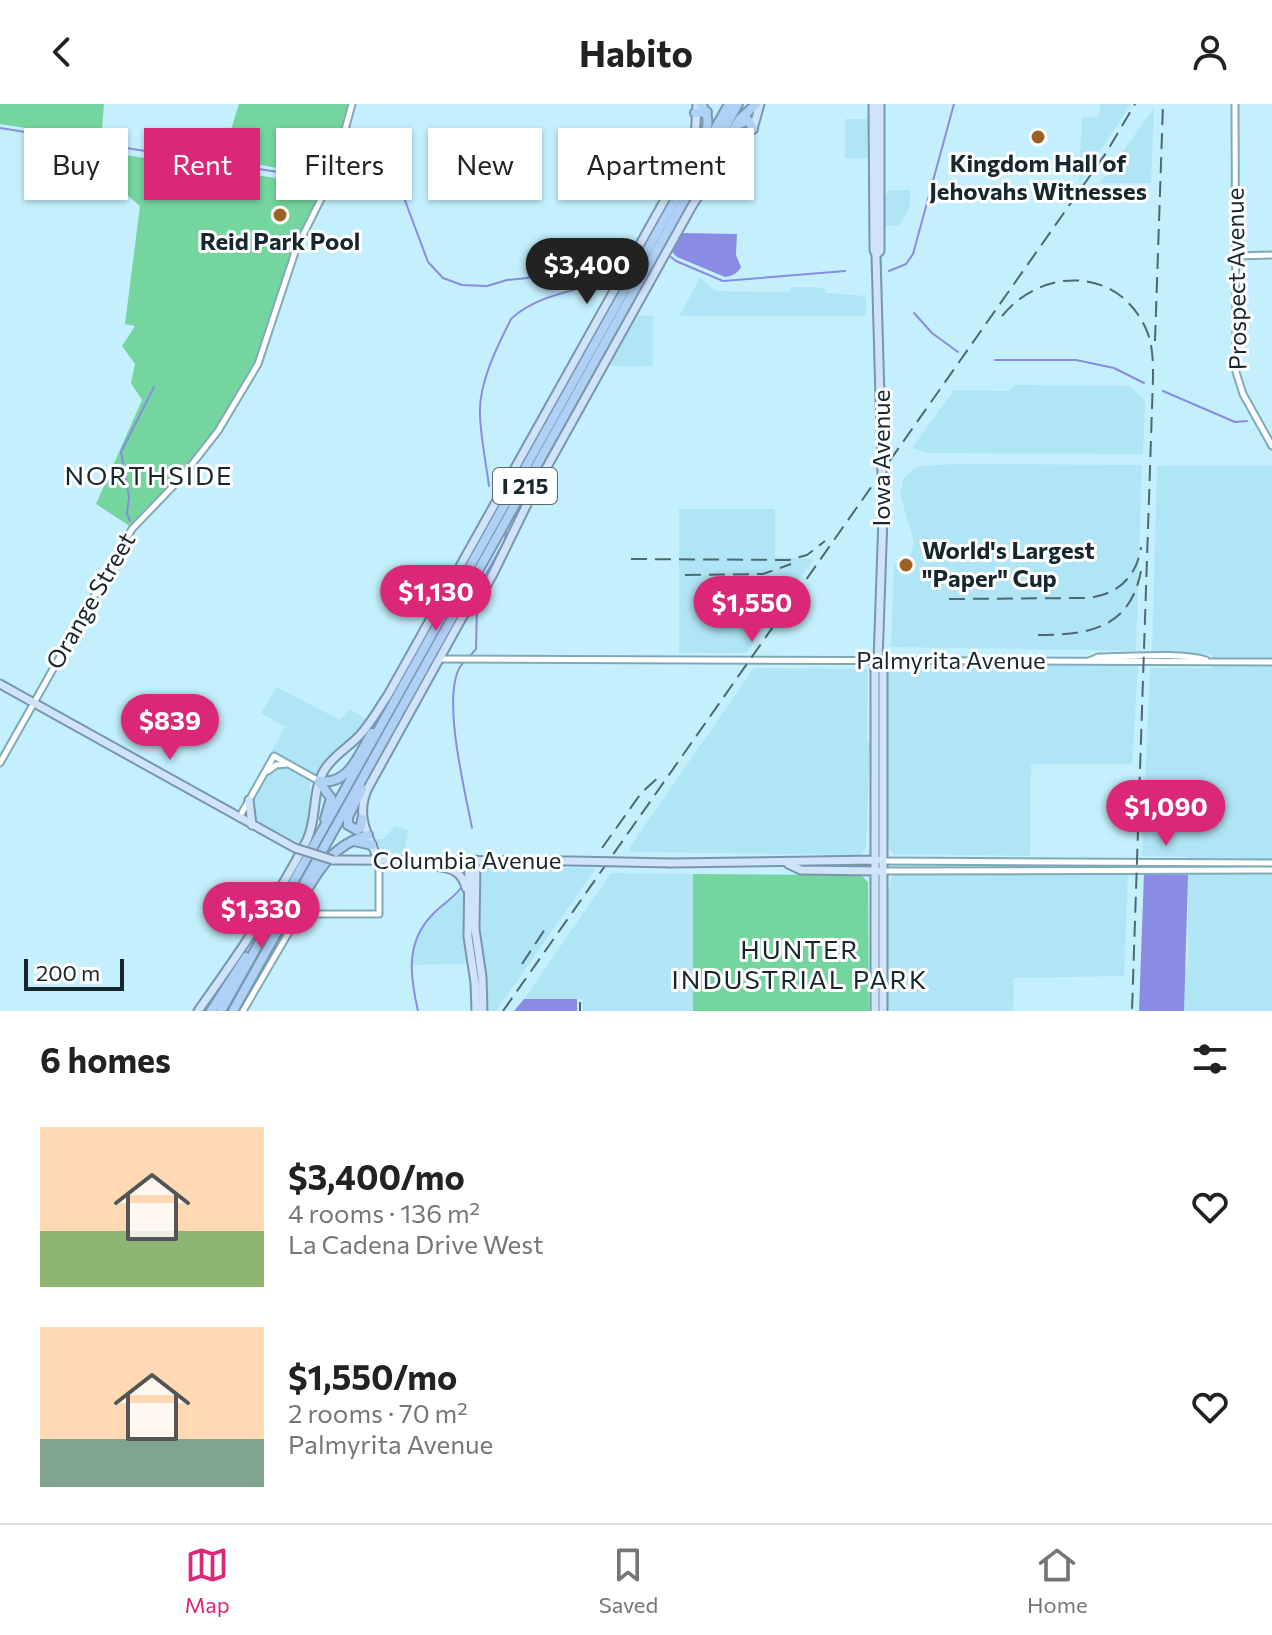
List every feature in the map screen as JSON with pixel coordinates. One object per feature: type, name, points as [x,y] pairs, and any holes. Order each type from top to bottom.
[{"type":"highway","name":"I 215","points":[[233,1011],[729,104]]},
{"type":"highway","name":"I 215","points":[[211,1011],[288,893],[670,216],[738,104]]},
{"type":"highway","points":[[735,128],[750,107],[758,104]]},
{"type":"highway","points":[[670,216],[706,130],[709,119],[700,108]]},
{"type":"highway","points":[[737,128],[746,120],[750,121],[753,128]]},
{"type":"highway","points":[[670,216],[685,208],[690,200]]},
{"type":"highway","points":[[319,781],[332,783],[342,778],[408,677]]},
{"type":"highway","points":[[367,834],[354,833],[348,825],[348,817],[371,772],[376,754]]},
{"type":"highway","points":[[301,869],[331,803],[330,794],[319,781]]},
{"type":"highway","points":[[348,825],[359,829],[362,819]]},
{"type":"highway","points":[[274,938],[332,854],[349,841],[367,834]]},
{"type":"highway","points":[[349,841],[372,845]]},
{"type":"highway","points":[[222,1010],[288,893]]},
{"type":"main road","points":[[753,128],[758,104]]},
{"type":"main road","name":"Iowa Avenue","points":[[873,104],[883,517],[878,661],[875,667],[875,1011]]},
{"type":"main road","name":"Iowa Avenue","points":[[876,255],[880,251],[880,104]]},
{"type":"main road","points":[[198,1011],[252,934],[309,837],[319,781],[327,766],[367,728],[398,678],[691,153],[700,108]]},
{"type":"main road","points":[[379,861],[362,819],[364,795],[463,616],[485,590],[509,547],[534,490],[697,200]]},
{"type":"main road","name":"Iowa Avenue","points":[[878,661],[883,667],[883,1011]]},
{"type":"main road","name":"Columbia Avenue","points":[[0,684],[295,848],[333,860],[671,863],[874,860],[884,866]]},
{"type":"main road","points":[[249,800],[252,825]]},
{"type":"main road","points":[[472,860],[468,937],[476,1011]]},
{"type":"main road","points":[[472,860],[483,1011]]},
{"type":"main road","points":[[412,861],[458,872],[464,882],[468,910]]},
{"type":"main road","name":"Columbia Avenue","points":[[786,863],[801,870],[874,871],[884,866]]},
{"type":"street","name":"Orange Street","points":[[0,763],[132,529],[182,477],[218,431],[258,364],[296,249],[332,177],[352,104]]},
{"type":"street","name":"Prospect Avenue","points":[[1235,104],[1236,372],[1243,394],[1272,446]]},
{"type":"street","points":[[1235,256],[1272,255]]},
{"type":"street","name":"Palmyrita Avenue","points":[[440,659],[1272,662]]},
{"type":"street","points":[[239,818],[274,756],[319,781]]},
{"type":"street","points":[[264,774],[272,767],[287,764]]},
{"type":"street","points":[[243,1011],[290,927],[304,915],[379,914],[379,861]]},
{"type":"street","points":[[971,861],[971,870]]},
{"type":"street","name":"Columbia Avenue","points":[[884,866],[971,861],[1076,866]]},
{"type":"street","points":[[990,861],[990,869]]},
{"type":"street","name":"Columbia Avenue","points":[[884,866],[971,870],[1272,863]]},
{"type":"street","name":"Columbia Avenue","points":[[1231,866],[1272,870]]},
{"type":"shaded area","points":[[1100,104],[1131,104],[1079,183],[1082,118],[1099,117]]},
{"type":"shaded area","points":[[1154,108],[1151,183],[1100,183]]},
{"type":"shaded area","points":[[845,119],[869,119],[870,158],[845,158]]},
{"type":"shaded area","points":[[890,190],[910,190],[910,206],[899,226],[885,226],[884,196]]},
{"type":"shaded area","points":[[700,278],[715,291],[788,292],[792,287],[811,287],[826,289],[826,293],[866,296],[866,316],[679,316]]},
{"type":"shaded area","points":[[637,315],[653,316],[653,366],[612,366],[610,364]]},
{"type":"shaded area","points":[[1015,385],[1130,386],[1145,401],[1143,454],[928,453],[912,448],[954,390],[1008,391]]},
{"type":"shaded area","points":[[1142,465],[1136,651],[891,647],[894,564],[910,556],[914,542],[900,494],[903,480],[919,466]]},
{"type":"shaded area","points":[[1157,466],[1272,466],[1272,1011],[1183,1011],[1183,968],[1188,967],[1188,857],[1142,856],[1150,668],[1213,668],[1212,654],[1152,654]]},
{"type":"shaded area","points":[[679,509],[775,509],[775,557],[814,559],[746,653],[679,653]]},
{"type":"shaded area","points":[[890,666],[1138,666],[1132,764],[1031,764],[1030,856],[893,854],[889,849],[887,823]]},
{"type":"shaded area","points":[[754,668],[868,669],[867,741],[870,743],[866,848],[860,855],[630,852],[629,848]]},
{"type":"shaded area","points":[[277,687],[340,720],[349,709],[366,719],[348,742],[324,762],[310,784],[309,822],[300,843],[238,811],[285,727],[261,713]]},
{"type":"shaded area","points":[[395,826],[409,830],[404,853],[382,853],[376,839],[383,839]]},
{"type":"shaded area","points":[[485,866],[596,868],[496,1011],[488,1011],[481,945],[480,870]]},
{"type":"shaded area","points":[[611,873],[693,874],[693,1011],[583,1011],[582,999],[524,999]]},
{"type":"shaded area","points":[[896,874],[1128,874],[1124,976],[1014,978],[1013,1011],[888,1011],[887,897],[891,878]]},
{"type":"shaded area","points":[[459,891],[464,892],[464,937],[468,964],[412,965],[414,945],[422,926]]},
{"type":"green space","points":[[0,104],[104,104],[102,128],[25,128],[0,124]]},
{"type":"green space","points":[[239,104],[348,104],[341,128],[276,128],[276,168],[260,165],[260,128],[231,128]]},
{"type":"green space","points":[[128,155],[144,158],[144,200],[260,200],[260,176],[276,178],[276,200],[319,200],[295,247],[254,368],[222,424],[180,477],[131,527],[96,504],[142,400],[131,383],[135,364],[122,346],[135,326],[125,324],[140,206],[128,196]]},
{"type":"green space","points":[[693,874],[861,875],[868,882],[869,1011],[693,1011]]},
{"type":"water","points":[[682,233],[737,234],[736,255],[741,267],[725,277],[677,257],[672,252]]},
{"type":"water","points":[[1144,874],[1188,875],[1184,1011],[1139,1011]]},
{"type":"water","points":[[524,999],[577,999],[577,1011],[514,1011]]},
{"type":"waterway","points":[[889,271],[906,264],[913,254],[954,104]]},
{"type":"waterway","points":[[0,128],[276,172]]},
{"type":"waterway","points":[[405,200],[428,262],[443,278],[462,285],[487,286],[527,278],[567,263],[625,250]]},
{"type":"waterway","points":[[671,257],[723,281],[845,271]]},
{"type":"waterway","points":[[489,486],[480,404],[490,366],[511,319],[547,298],[616,279]]},
{"type":"waterway","points":[[914,313],[932,333],[958,352]]},
{"type":"waterway","points":[[995,360],[1076,360],[1114,368],[1144,383]]},
{"type":"waterway","points":[[130,521],[121,452],[154,387]]},
{"type":"waterway","points":[[1163,391],[1235,422],[1247,421]]},
{"type":"waterway","points":[[477,590],[505,540],[506,532]]},
{"type":"waterway","points":[[470,656],[476,649],[477,606]]},
{"type":"waterway","points":[[464,662],[453,693],[454,716],[472,828]]},
{"type":"waterway","points":[[418,1011],[412,972],[418,936],[433,914],[461,888]]},
{"type":"railway","points":[[503,1011],[1106,153],[1135,104]]},
{"type":"railway","points":[[1155,341],[1163,104]]},
{"type":"railway","points":[[1002,316],[1037,288],[1078,280],[1099,284],[1133,308],[1146,329],[1151,347],[1153,378],[1132,1011]]},
{"type":"railway","points":[[631,559],[789,560],[807,555],[825,541]]},
{"type":"railway","points":[[949,599],[1095,597],[1123,584],[1135,568],[1141,547]]},
{"type":"railway","points":[[685,575],[763,574],[791,564]]},
{"type":"railway","points":[[1038,635],[1090,630],[1117,617],[1135,590],[1141,571]]},
{"type":"railway","points":[[602,848],[642,792],[660,776]]},
{"type":"railway","points":[[522,964],[547,926]]},
{"type":"railway","points":[[580,1002],[580,1011]]},
{"type":"place","name":"Kingdom Hall of Jehovahs Witnesses","points":[[1038,137]]},
{"type":"place","name":"Reid Park Pool","points":[[280,215]]},
{"type":"place","name":"World's Largest \"Paper\" Cup","points":[[906,565]]},
{"type":"district","name":"NORTHSIDE","points":[[149,476]]},
{"type":"district","name":"HUNTER INDUSTRIAL PARK","points":[[800,965]]}]
